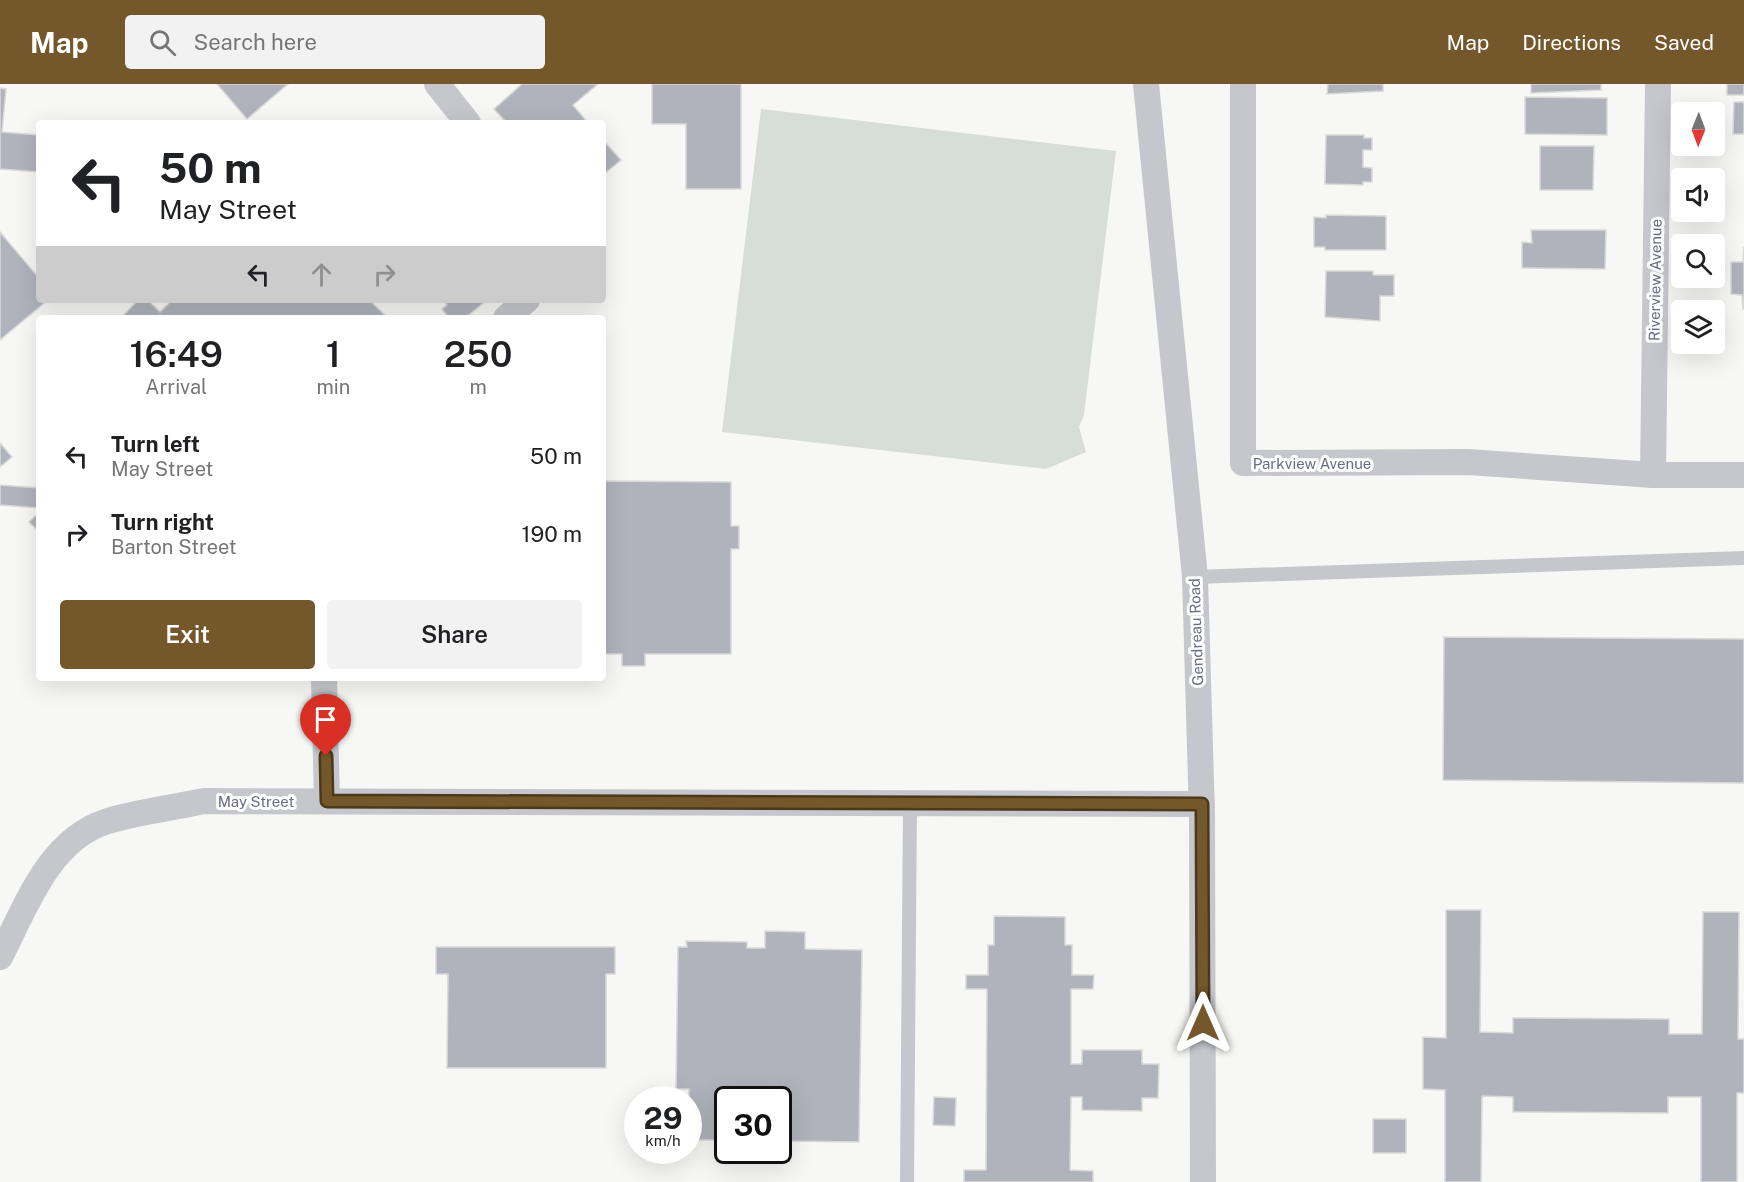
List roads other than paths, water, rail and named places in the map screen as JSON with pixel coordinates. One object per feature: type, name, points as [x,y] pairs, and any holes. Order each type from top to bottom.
[{"type":"street","points":[[437,84],[466,120]]},
{"type":"street","name":"Gendreau Road","points":[[1146,84],[1195,577],[1202,804],[1203,1182]]},
{"type":"street","name":"Parkview Avenue","points":[[1243,84],[1242,463],[1468,462],[1653,475]]},
{"type":"street","name":"Riverview Avenue","points":[[1653,475],[1658,84]]},
{"type":"street","points":[[510,315],[524,303]]},
{"type":"street","points":[[1653,475],[1744,475]]},
{"type":"street","points":[[324,681],[327,801]]},
{"type":"street","name":"May Street","points":[[0,957],[40,878],[67,844],[105,822],[204,801],[1202,804]]},
{"type":"lane","points":[[1195,577],[1744,558]]},
{"type":"lane","points":[[907,1182],[910,804]]}]
